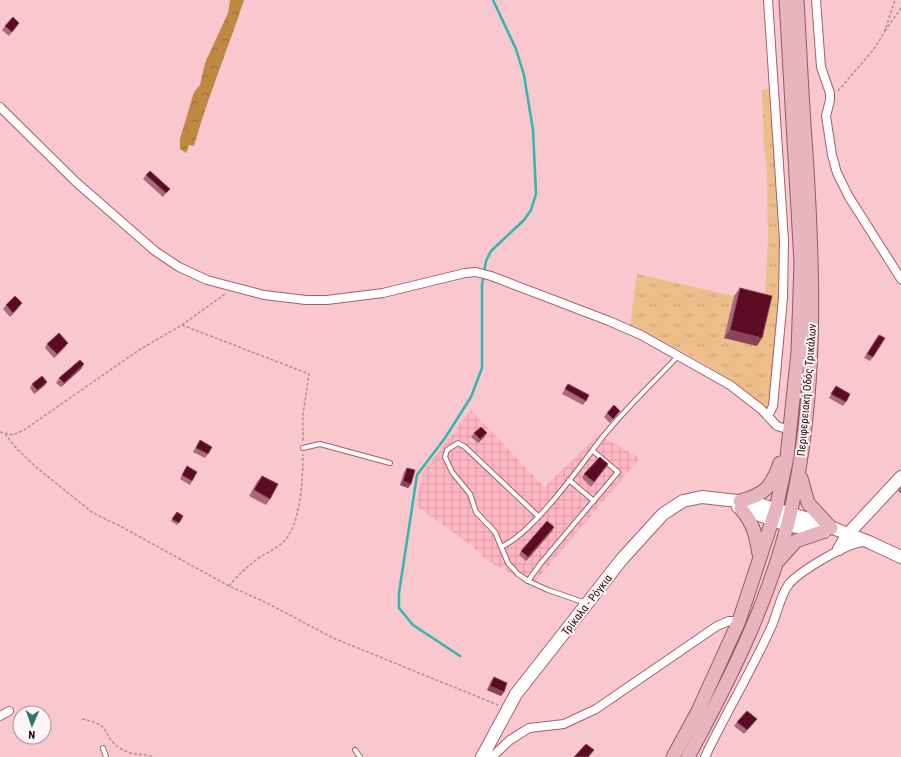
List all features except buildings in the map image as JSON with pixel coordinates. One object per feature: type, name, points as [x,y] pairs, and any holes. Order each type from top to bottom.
[{"type":"main road","name":"Περιφερειακή Οδός Τρικάλων","points":[[673,757],[698,712],[739,621],[774,515],[784,477],[798,352],[801,263],[786,0]]},
{"type":"main road","name":"Περιφερειακή Οδός Τρικάλων","points":[[688,757],[754,626],[776,564],[789,519],[799,470],[807,403],[813,301],[812,243],[797,0]]},
{"type":"main road","points":[[759,558],[758,539],[753,525],[741,505],[769,487],[776,474],[790,434]]},
{"type":"main road","points":[[776,564],[796,541],[835,531],[808,503],[804,494],[799,470]]},
{"type":"street","points":[[768,0],[784,259],[783,298],[773,406],[768,416]]},
{"type":"street","points":[[816,0],[821,66],[830,100],[826,116],[827,129],[837,173],[849,197],[901,279]]},
{"type":"street","points":[[0,107],[76,182],[161,256],[191,273],[232,288],[284,298],[327,300],[372,295],[456,274],[476,272],[491,276],[609,321],[678,355],[730,385],[749,398],[777,426],[790,434]]},
{"type":"street","points":[[839,549],[835,531],[901,477]]},
{"type":"street","name":"Τρίκαλα - Ρόγκια","points":[[482,757],[510,708],[516,694],[651,526],[672,506],[693,498],[724,500],[835,531],[869,542],[901,557]]},
{"type":"street","points":[[705,757],[758,657],[775,620],[786,588],[795,578],[839,549],[856,542],[869,542]]},
{"type":"street","points":[[492,757],[510,740],[529,728],[564,724],[596,709],[717,626],[729,621],[739,621]]},
{"type":"street","points":[[0,716],[9,710]]},
{"type":"lane","points":[[502,546],[512,542],[538,516],[607,433],[678,355]]},
{"type":"lane","points":[[538,516],[465,446],[458,443],[453,445],[448,450],[445,457],[449,467],[470,494],[476,512],[495,532],[508,563],[518,574],[528,581],[548,590],[588,604]]},
{"type":"lane","points":[[303,448],[320,444],[390,463]]},
{"type":"lane","points":[[528,581],[541,563],[618,472],[593,451]]},
{"type":"lane","points":[[569,480],[594,501]]},
{"type":"lane","points":[[103,748],[106,757]]},
{"type":"lane","points":[[356,750],[360,757]]},
{"type":"path","points":[[884,33],[895,0]]},
{"type":"path","points":[[830,100],[859,69],[901,8]]},
{"type":"path","points":[[0,432],[12,435],[19,433],[139,350],[182,324],[232,288]]},
{"type":"path","points":[[182,324],[309,374],[303,415],[303,448],[300,495],[294,521],[287,538],[282,544],[250,565],[229,586]]},
{"type":"path","points":[[5,434],[17,449],[36,467],[93,513],[120,526],[229,586],[273,606],[355,648],[491,702],[510,708]]},
{"type":"path","points":[[82,719],[102,725],[115,744],[128,752],[154,757]]},
{"type":"shaded area","points":[[471,410],[544,487],[599,435],[640,458],[532,585],[486,560],[471,545],[416,506],[423,472]]},
{"type":"green space","points":[[230,0],[244,0],[205,109],[194,146],[189,145],[186,153],[180,149],[180,139],[194,92],[200,85],[205,63],[228,13]]},
{"type":"green space","points":[[769,88],[775,140],[782,288],[769,409],[765,409],[751,395],[718,372],[684,352],[630,325],[637,274],[734,296],[724,338],[757,345],[765,297],[768,239],[767,167],[764,147],[762,90]]},
{"type":"waterway","points":[[460,656],[413,625],[399,608],[399,593],[417,475],[445,438],[471,397],[482,368],[482,285],[486,261],[491,251],[524,220],[531,210],[536,194],[533,130],[524,75],[516,49],[493,0]]}]
